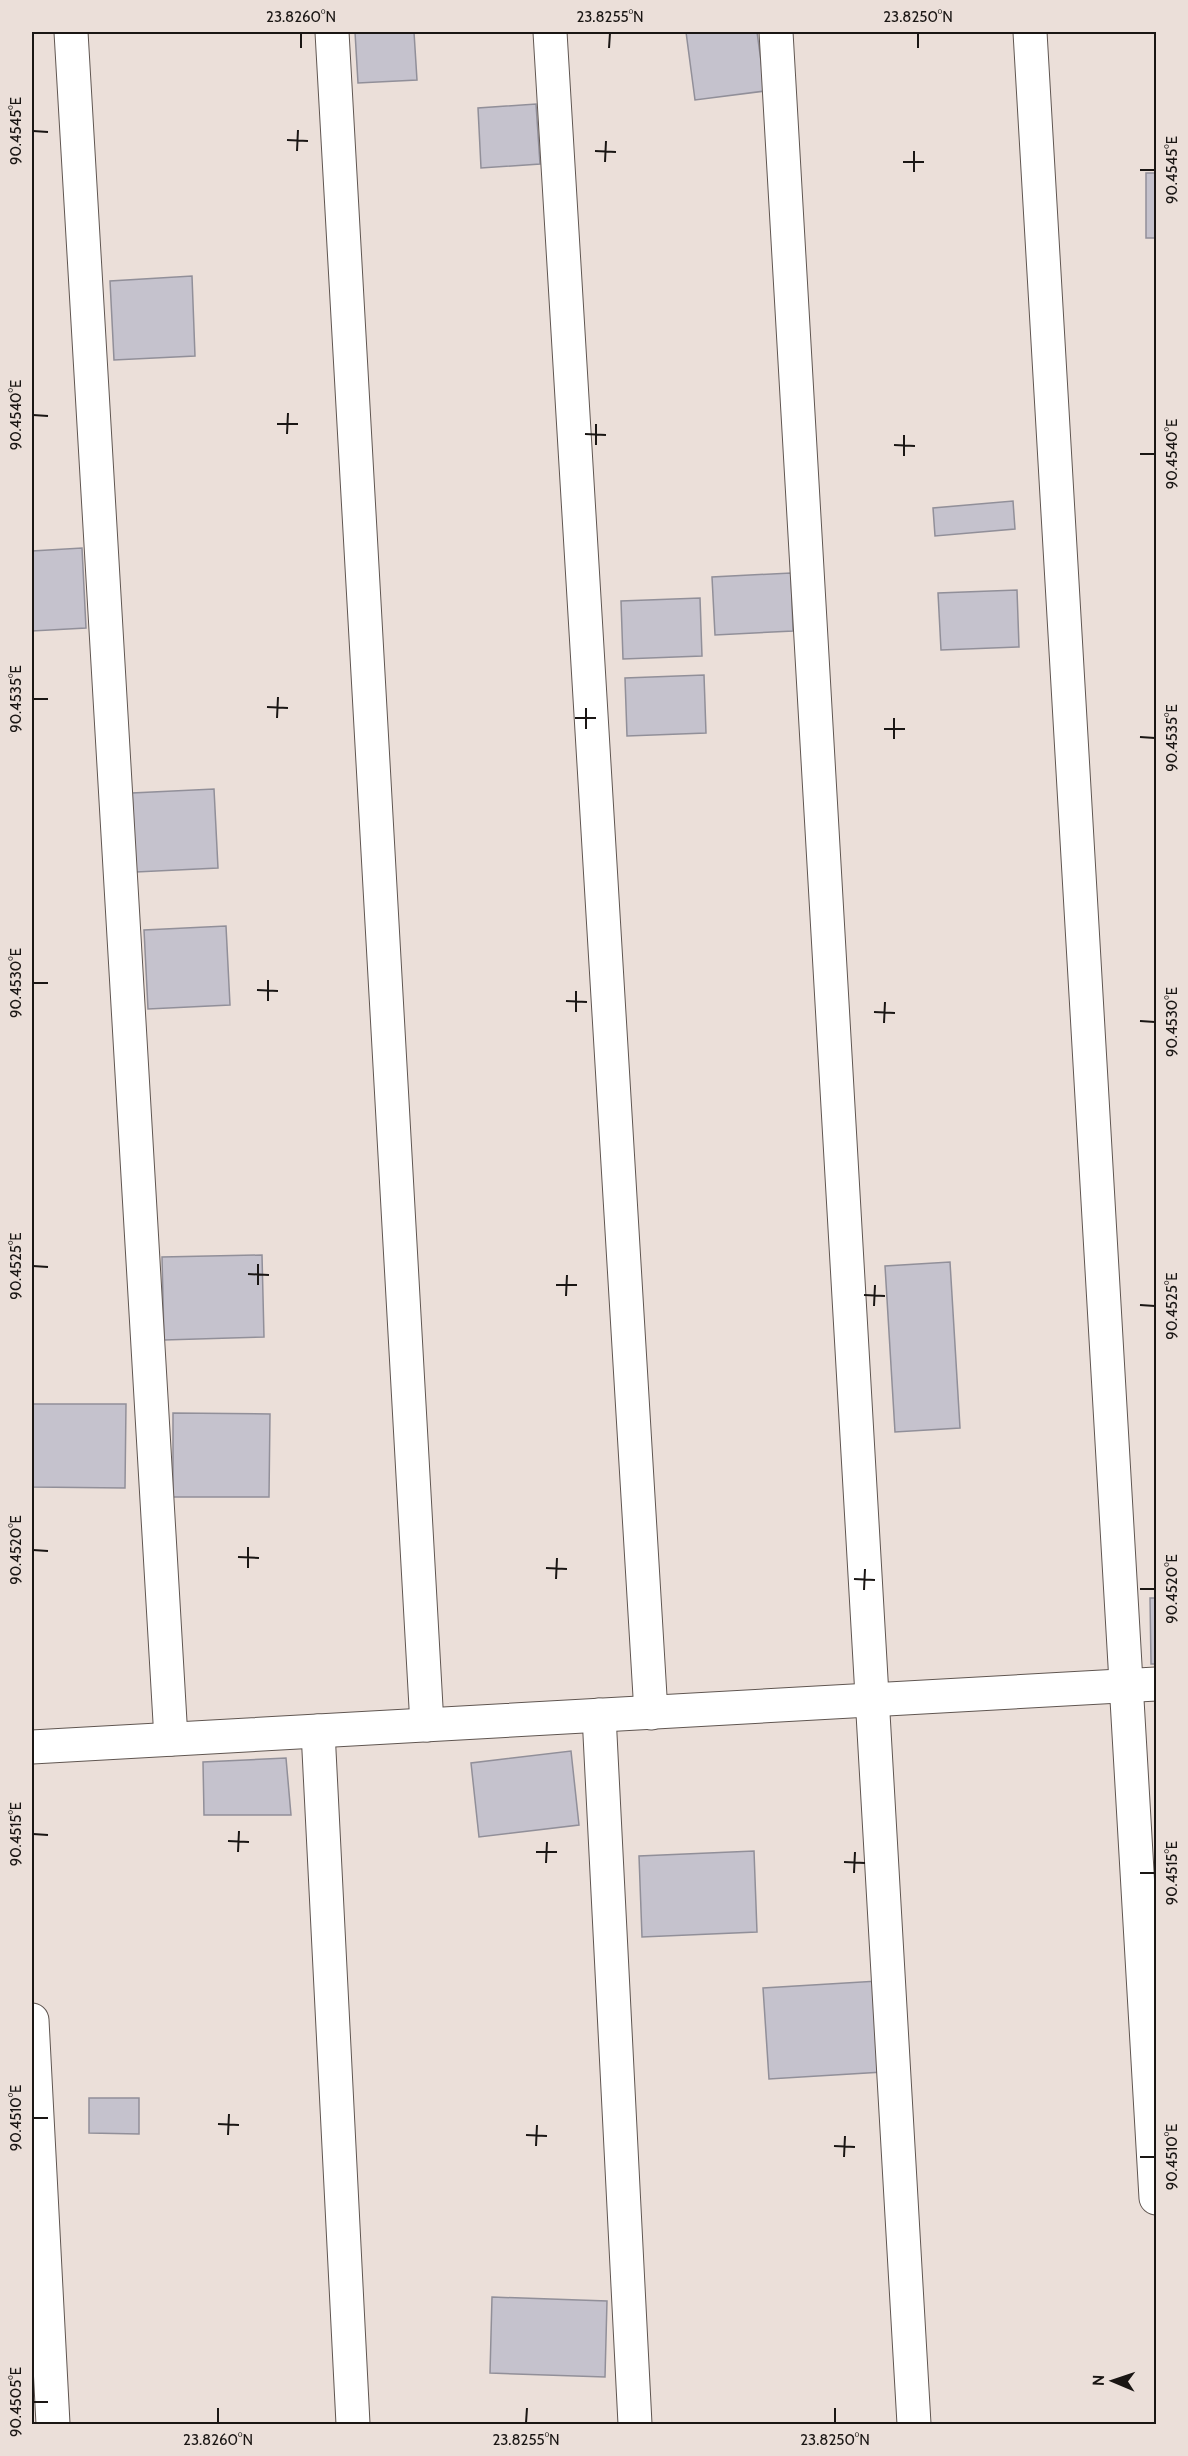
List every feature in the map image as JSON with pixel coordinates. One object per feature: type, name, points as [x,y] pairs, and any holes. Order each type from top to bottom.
[{"type":"street","points":[[71,32],[171,1739]]},
{"type":"street","points":[[332,32],[427,1725]]},
{"type":"street","points":[[550,32],[651,1713]]},
{"type":"street","points":[[776,32],[914,2424]]},
{"type":"street","points":[[1030,32],[1142,1685],[1156,2198]]},
{"type":"street","points":[[32,1747],[1142,1685]]},
{"type":"street","points":[[599,1715],[635,2424]]},
{"type":"street","points":[[318,1731],[353,2424]]},
{"type":"street","points":[[32,2020],[53,2424]]},
{"type":"building","points":[[355,32],[414,32],[417,80],[358,83]]},
{"type":"building","points":[[686,32],[757,32],[765,91],[695,100]]},
{"type":"building","points":[[536,104],[540,164],[481,168],[478,108]]},
{"type":"building","points":[[1146,173],[1156,173],[1156,238],[1146,238]]},
{"type":"building","points":[[192,276],[195,356],[114,360],[110,281]]},
{"type":"building","points":[[1013,501],[1015,529],[935,536],[933,508]]},
{"type":"building","points":[[82,548],[86,628],[32,631],[32,551]]},
{"type":"building","points":[[791,573],[793,631],[715,635],[712,577]]},
{"type":"building","points":[[1017,590],[1019,647],[941,650],[938,593]]},
{"type":"building","points":[[700,598],[702,656],[623,659],[621,601]]},
{"type":"building","points":[[704,675],[706,733],[627,736],[625,678]]},
{"type":"building","points":[[214,789],[218,868],[136,872],[132,793]]},
{"type":"building","points":[[226,926],[230,1005],[148,1009],[144,930]]},
{"type":"building","points":[[262,1255],[264,1337],[164,1340],[162,1257]]},
{"type":"building","points":[[950,1262],[960,1428],[895,1432],[885,1266]]},
{"type":"building","points":[[32,1404],[126,1404],[125,1488],[32,1487]]},
{"type":"building","points":[[173,1413],[270,1414],[269,1497],[173,1497]]},
{"type":"building","points":[[1150,1598],[1156,1598],[1156,1664],[1151,1664]]},
{"type":"building","points":[[571,1751],[579,1825],[479,1837],[471,1763]]},
{"type":"building","points":[[286,1758],[291,1815],[204,1815],[203,1762]]},
{"type":"building","points":[[754,1851],[757,1932],[642,1937],[639,1856]]},
{"type":"building","points":[[878,1981],[883,2072],[769,2079],[763,1988]]},
{"type":"building","points":[[89,2098],[139,2098],[139,2134],[89,2133]]},
{"type":"building","points":[[492,2297],[607,2301],[605,2377],[490,2373]]}]
